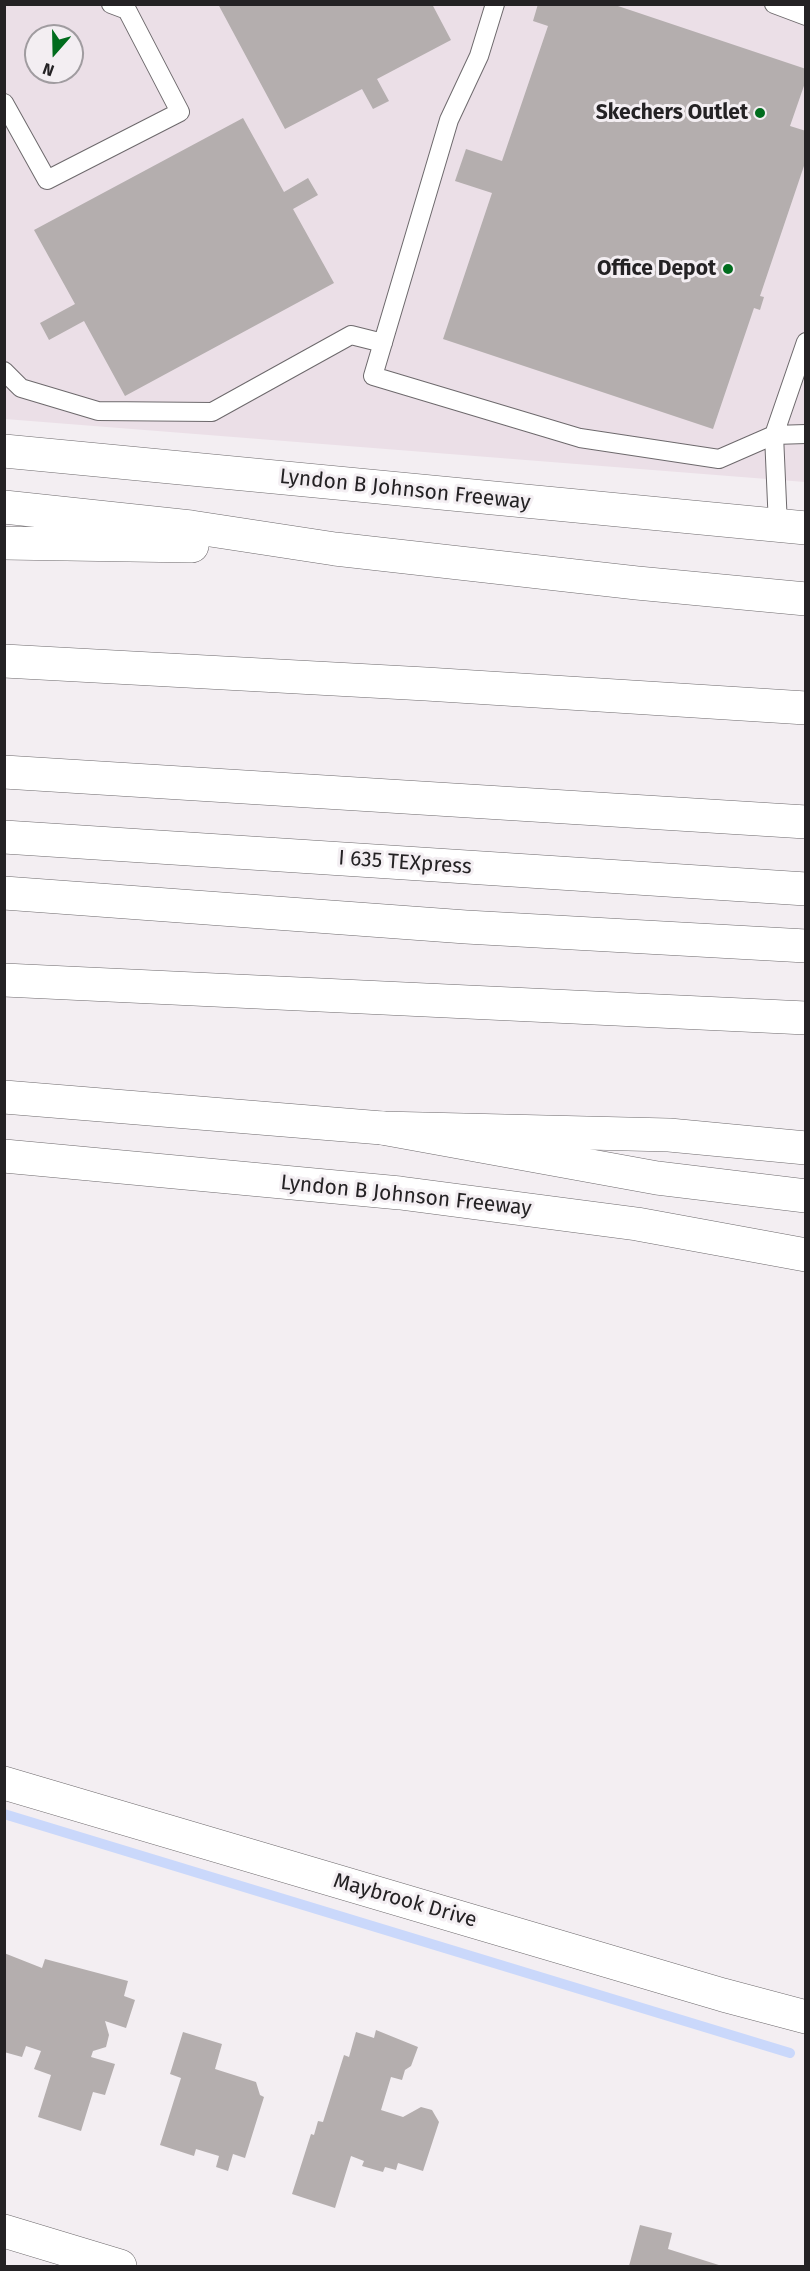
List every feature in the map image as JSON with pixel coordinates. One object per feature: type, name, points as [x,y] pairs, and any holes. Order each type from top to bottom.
[{"type":"main road","name":"Lyndon B Johnson Freeway","points":[[4,451],[792,527]]},
{"type":"main road","points":[[4,507],[191,527],[335,549],[638,583],[806,598]]},
{"type":"main road","points":[[4,543],[335,549]]},
{"type":"main road","points":[[4,661],[806,708]]},
{"type":"main road","points":[[4,772],[806,822]]},
{"type":"main road","name":"I 635 TEXpress","points":[[4,837],[806,889]]},
{"type":"main road","points":[[4,893],[454,926],[806,946]]},
{"type":"main road","points":[[4,980],[797,1020]]},
{"type":"main road","points":[[4,1097],[382,1128],[669,1135],[806,1148]]},
{"type":"main road","points":[[382,1128],[657,1178],[806,1196]]},
{"type":"main road","name":"Lyndon B Johnson Freeway","points":[[4,1156],[400,1193],[637,1224],[806,1255]]},
{"type":"main road","name":"Maybrook Drive","points":[[4,1783],[712,1992],[806,2017]]},
{"type":"main road","points":[[4,2231],[120,2266]]},
{"type":"lane","points":[[4,103],[47,180],[180,112],[127,10],[111,4]]},
{"type":"lane","points":[[495,4],[479,56],[449,120],[373,376],[580,438],[719,459],[774,435],[806,434]]},
{"type":"lane","points":[[774,4],[806,16]]},
{"type":"lane","points":[[4,371],[21,388],[98,411],[212,412],[351,335],[382,343]]},
{"type":"lane","points":[[792,527],[774,435],[806,342]]},
{"type":"shaded area","points":[[4,5],[805,5],[805,482],[5,419]]},
{"type":"building","points":[[218,4],[432,4],[451,40],[377,79],[389,101],[373,109],[362,89],[285,129]]},
{"type":"building","points":[[538,4],[612,4],[806,69],[806,80],[790,126],[806,131],[806,160],[760,296],[764,297],[760,310],[754,308],[713,429],[443,339],[492,193],[455,181],[466,149],[502,161],[548,26],[533,21]]},
{"type":"building","points":[[243,118],[284,192],[308,178],[318,195],[293,209],[334,283],[125,396],[84,321],[49,340],[40,323],[75,304],[34,230]]},
{"type":"building","points":[[4,1953],[42,1968],[45,1959],[128,1981],[124,1996],[135,2000],[126,2028],[105,2021],[109,2035],[106,2047],[93,2051],[91,2057],[115,2064],[105,2095],[93,2092],[81,2131],[38,2117],[51,2075],[34,2069],[41,2051],[26,2046],[22,2057],[4,2052]]},
{"type":"building","points":[[376,2030],[418,2047],[411,2066],[405,2070],[402,2080],[391,2077],[381,2110],[403,2117],[421,2107],[432,2110],[439,2122],[423,2171],[398,2163],[396,2170],[385,2167],[383,2172],[362,2166],[364,2161],[351,2156],[335,2208],[292,2194],[311,2134],[314,2135],[318,2121],[323,2122],[344,2055],[349,2057],[356,2032],[374,2038]]},
{"type":"building","points":[[183,2032],[222,2044],[215,2069],[256,2082],[260,2095],[264,2097],[245,2158],[233,2154],[228,2171],[216,2167],[219,2156],[196,2149],[194,2156],[160,2145],[181,2078],[170,2074]]},
{"type":"building","points":[[640,2225],[672,2233],[668,2249],[722,2266],[629,2266]]},
{"type":"waterway","points":[[4,1814],[790,2053]]},
{"type":"place","name":"Skechers Outlet","points":[[760,113]]},
{"type":"place","name":"Office Depot","points":[[728,269]]}]
